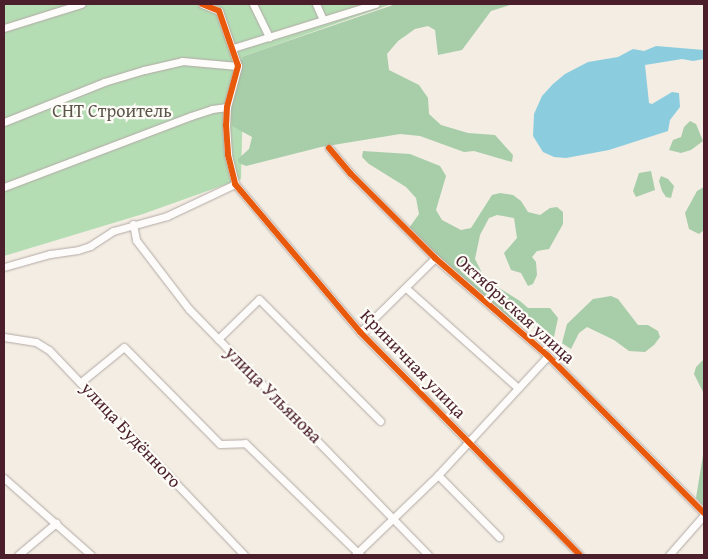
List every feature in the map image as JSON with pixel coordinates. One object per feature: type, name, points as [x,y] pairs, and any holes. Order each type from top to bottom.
[{"type":"street","points":[[4,28],[81,4]]},
{"type":"street","points":[[4,267],[50,254],[78,250],[90,246],[113,231],[167,216],[235,184],[226,137],[227,107],[238,66],[219,12],[202,4]]},
{"type":"street","points":[[253,4],[269,37]]},
{"type":"street","points":[[316,4],[324,20]]},
{"type":"street","points":[[233,48],[375,4]]},
{"type":"street","points":[[4,122],[104,82],[144,70],[182,61],[238,66]]},
{"type":"street","points":[[4,187],[182,119],[212,109],[227,107]]},
{"type":"street","name":"Октябрьская улица","points":[[329,148],[351,174],[434,258],[548,356],[704,514]]},
{"type":"street","name":"Криничная улица","points":[[235,184],[360,332],[580,555]]},
{"type":"street","name":"улица Ульянова","points":[[133,224],[136,240],[164,279],[218,339],[428,555]]},
{"type":"street","points":[[360,332],[434,258]]},
{"type":"street","points":[[406,288],[518,388]]},
{"type":"street","points":[[218,339],[259,299],[380,422]]},
{"type":"street","name":"улица Будённого","points":[[4,337],[36,342],[49,350],[244,555]]},
{"type":"street","points":[[81,382],[124,347],[220,444],[245,443],[357,554],[438,475],[548,356]]},
{"type":"street","points":[[438,475],[499,537]]},
{"type":"street","points":[[4,478],[91,555]]},
{"type":"street","points":[[669,555],[704,514]]},
{"type":"street","points":[[18,555],[56,523]]},
{"type":"green space","name":"СНТ Строитель","points":[[4,4],[392,4],[244,56],[241,179],[143,214],[4,256]]},
{"type":"green space","points":[[396,4],[513,4],[491,11],[462,50],[438,55],[435,30],[428,26],[415,29],[398,41],[387,54],[389,70],[419,85],[428,98],[429,114],[441,125],[468,133],[495,135],[513,155],[512,162],[474,151],[464,152],[420,136],[400,134],[321,147],[246,166],[239,163],[238,159],[249,149],[252,137],[232,126],[229,92],[235,69],[244,56]]},
{"type":"green space","points":[[690,121],[696,124],[703,141],[691,150],[681,153],[669,150],[673,140],[681,137],[684,127]]},
{"type":"green space","points":[[363,151],[410,154],[440,166],[446,176],[436,210],[442,220],[461,230],[471,228],[492,195],[500,193],[513,195],[521,201],[528,212],[540,215],[550,208],[557,207],[563,212],[563,224],[549,249],[537,251],[532,257],[536,262],[537,275],[533,284],[528,286],[521,273],[511,270],[504,253],[517,238],[514,218],[497,215],[489,218],[480,235],[475,259],[485,279],[528,308],[550,308],[558,318],[554,337],[547,339],[538,334],[534,326],[504,321],[409,228],[419,214],[416,198],[406,187],[369,164],[362,157]]},
{"type":"green space","points":[[651,171],[655,190],[636,197],[633,191],[639,173]]},
{"type":"green space","points":[[661,176],[668,179],[674,186],[671,198],[666,197],[662,191],[659,181]]},
{"type":"green space","points":[[704,187],[704,230],[699,234],[689,229],[685,213],[697,191]]},
{"type":"green space","points":[[611,296],[618,299],[638,325],[648,325],[658,331],[660,337],[654,345],[645,352],[629,351],[614,340],[587,327],[579,333],[571,349],[562,343],[567,324],[593,299]]},
{"type":"green space","points":[[704,359],[704,394],[694,374],[696,367]]},
{"type":"green space","points":[[704,449],[704,507],[696,498]]},
{"type":"water","points":[[656,46],[704,50],[704,59],[693,61],[682,59],[645,65],[649,103],[652,104],[672,92],[679,93],[680,107],[670,120],[668,131],[609,150],[566,158],[554,157],[543,152],[533,136],[534,114],[542,96],[553,84],[565,74],[588,62],[618,57],[633,49],[644,51]]},
{"type":"cycle path","points":[[202,4],[219,11],[238,66],[227,107],[226,125],[228,155],[235,184],[360,332],[580,555]]},
{"type":"cycle path","points":[[329,148],[351,174],[435,258],[548,356],[704,513]]}]
